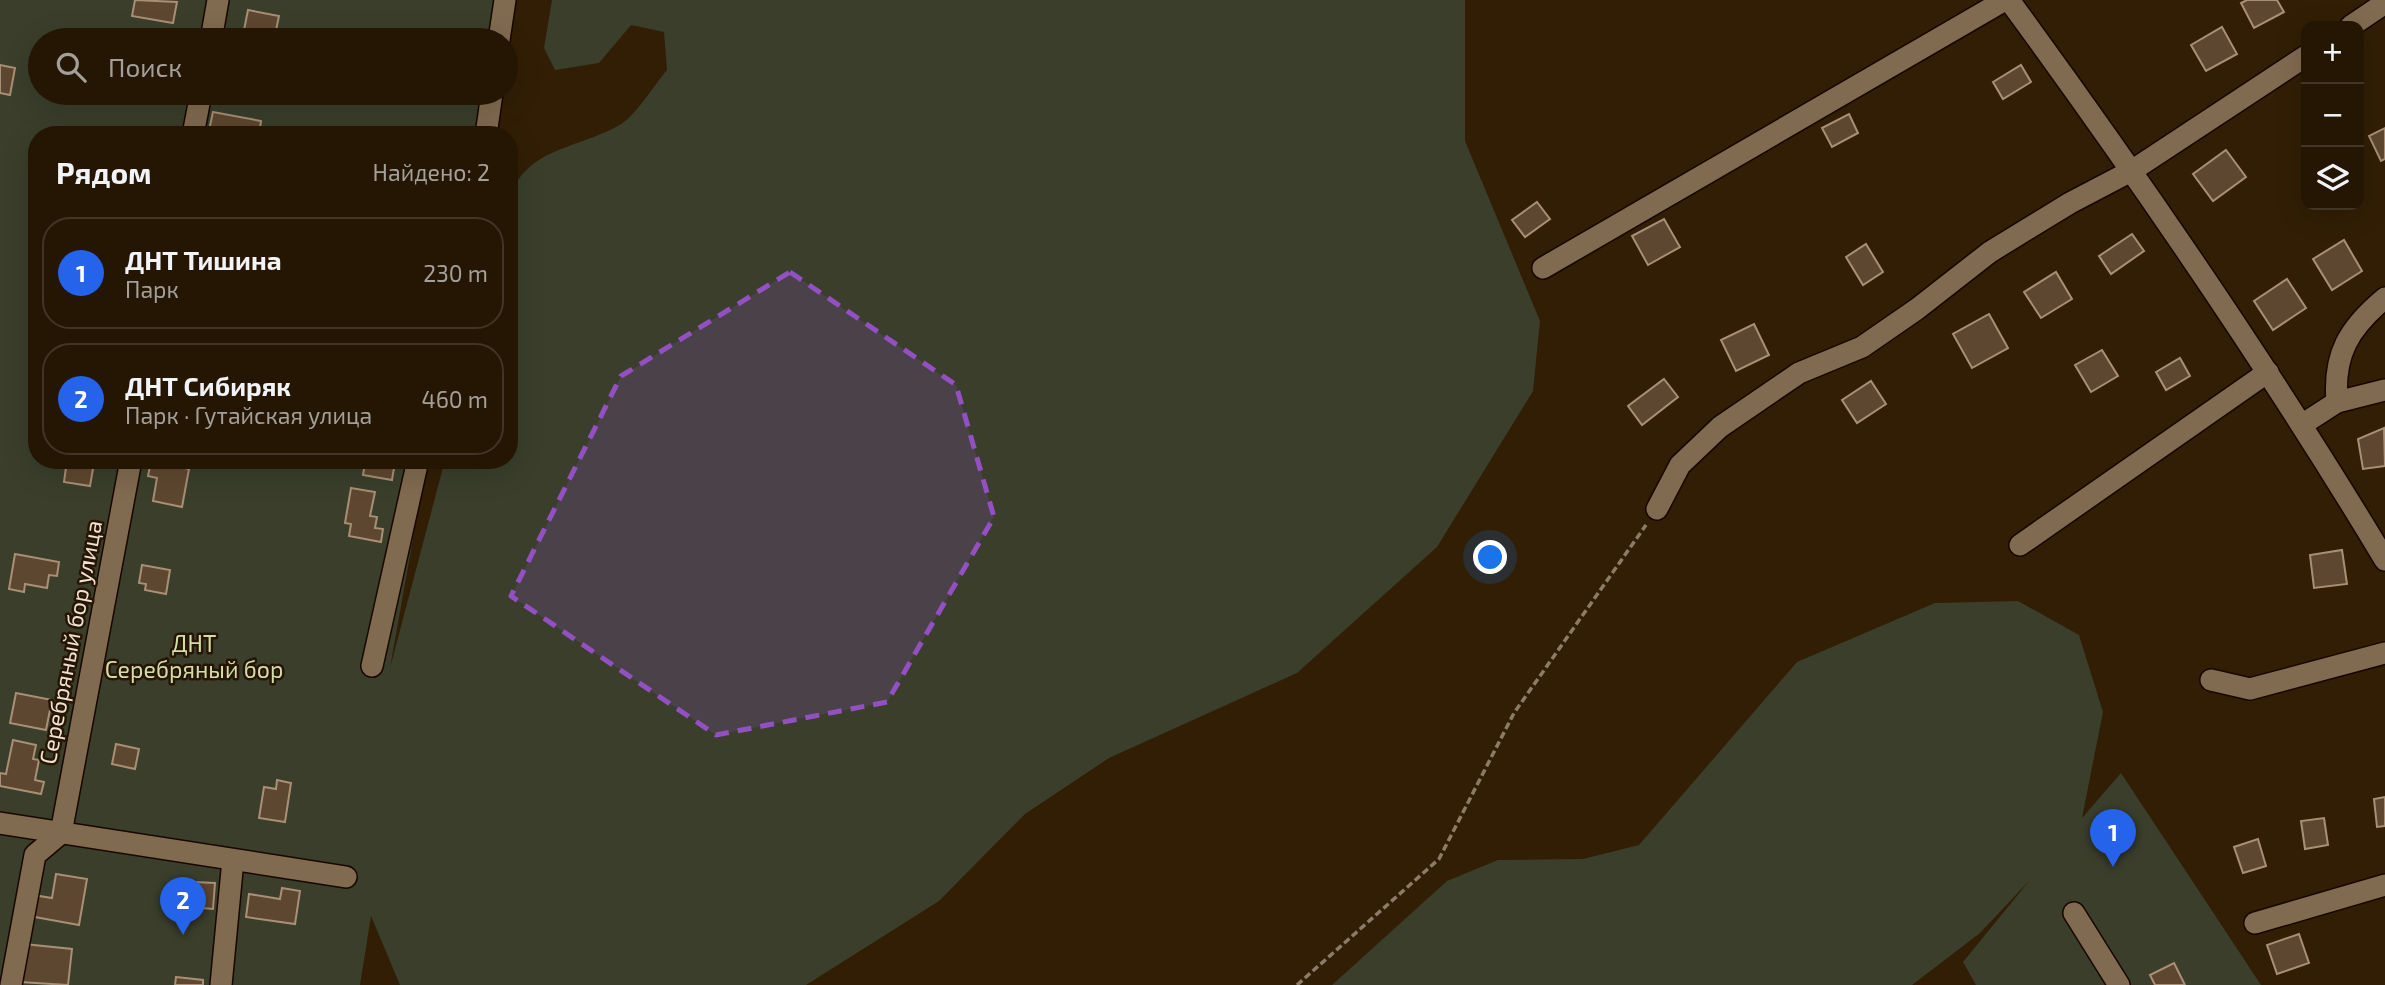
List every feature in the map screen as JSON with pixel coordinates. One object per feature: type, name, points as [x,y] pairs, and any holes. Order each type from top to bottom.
[{"type":"street","points":[[213,28],[218,0]]},
{"type":"street","points":[[501,28],[505,0]]},
{"type":"street","points":[[1544,268],[2007,0],[2133,170],[2303,424],[2385,560]]},
{"type":"street","points":[[2359,21],[2385,4]]},
{"type":"street","points":[[1657,509],[1680,465],[1720,427],[1799,373],[1862,347],[1917,309],[1990,252],[2070,203],[2133,170],[2301,58]]},
{"type":"street","points":[[195,126],[199,105]]},
{"type":"street","points":[[487,126],[490,105]]},
{"type":"street","points":[[2337,402],[2335,382],[2339,354],[2359,319],[2385,298]]},
{"type":"street","points":[[2020,545],[2268,372]]},
{"type":"street","points":[[2303,424],[2337,402],[2385,390]]},
{"type":"street","name":"Серебряный бор улица","points":[[61,834],[129,469]]},
{"type":"street","points":[[372,666],[416,469]]},
{"type":"street","points":[[2211,680],[2250,689],[2385,653]]},
{"type":"street","points":[[0,822],[61,834],[346,877]]},
{"type":"street","points":[[11,985],[35,855],[61,834]]},
{"type":"street","points":[[221,985],[233,860]]},
{"type":"street","points":[[2255,923],[2385,885]]},
{"type":"street","points":[[2074,913],[2119,985]]},
{"type":"path","points":[[1297,985],[1439,859],[1514,713],[1657,509]]},
{"type":"highlighted area","points":[[790,272],[956,385],[994,517],[887,702],[716,735],[511,596],[621,376]]},
{"type":"green space","name":"ДНТ Серебряный бор","points":[[0,0],[509,0],[504,28],[28,28],[28,105],[491,105],[487,126],[28,126],[28,469],[425,469],[390,668],[443,469],[518,469],[518,181],[540,159],[627,120],[667,70],[664,32],[631,25],[599,63],[555,70],[544,48],[552,0],[1465,0],[1465,141],[1540,321],[1533,391],[1437,547],[1297,673],[1109,758],[1025,814],[939,901],[806,985],[400,985],[371,916],[360,985],[0,985]]},
{"type":"green space","points":[[2018,601],[2079,635],[2103,712],[2082,818],[2121,773],[2261,985],[1976,985],[1963,962],[2030,880],[1980,933],[1912,985],[1332,985],[1447,881],[1498,860],[1583,859],[1639,845],[1797,662],[1935,603]]},
{"type":"building","points":[[135,0],[177,2],[173,23],[132,16]]},
{"type":"building","points":[[2247,0],[2277,0],[2284,12],[2254,28],[2241,3]]},
{"type":"building","points":[[248,10],[279,16],[276,28],[244,28]]},
{"type":"building","points":[[2222,27],[2237,54],[2206,71],[2191,45]]},
{"type":"building","points":[[0,65],[15,68],[10,95],[0,93]]},
{"type":"building","points":[[2021,65],[2031,82],[2003,99],[1993,82]]},
{"type":"building","points":[[213,112],[261,121],[260,126],[210,126]]},
{"type":"building","points":[[1849,114],[1858,133],[1832,147],[1822,128]]},
{"type":"building","points":[[2385,128],[2385,159],[2381,161],[2369,136]]},
{"type":"building","points":[[2226,150],[2246,177],[2213,201],[2193,174]]},
{"type":"building","points":[[1537,202],[1550,219],[1525,237],[1512,220]]},
{"type":"building","points":[[1664,219],[1680,247],[1648,265],[1632,236]]},
{"type":"building","points":[[2132,234],[2144,251],[2111,274],[2099,256]]},
{"type":"building","points":[[2344,240],[2362,271],[2332,290],[2313,259]]},
{"type":"building","points":[[1866,244],[1883,272],[1863,285],[1846,257]]},
{"type":"building","points":[[2056,272],[2072,299],[2041,318],[2024,292]]},
{"type":"building","points":[[2287,279],[2306,308],[2273,330],[2254,301]]},
{"type":"building","points":[[1989,314],[2008,348],[1972,368],[1953,334]]},
{"type":"building","points":[[1754,324],[1769,355],[1736,371],[1721,340]]},
{"type":"building","points":[[2102,350],[2118,376],[2091,392],[2075,365]]},
{"type":"building","points":[[2180,358],[2190,376],[2166,390],[2156,372]]},
{"type":"building","points":[[1664,379],[1678,397],[1642,425],[1628,406]]},
{"type":"building","points":[[1871,381],[1886,404],[1857,423],[1842,400]]},
{"type":"building","points":[[2384,428],[2385,466],[2363,469],[2358,439]]},
{"type":"building","points":[[66,469],[93,469],[90,486],[64,482]]},
{"type":"building","points":[[149,469],[189,469],[182,507],[153,501],[157,478],[148,476]]},
{"type":"building","points":[[364,469],[394,469],[392,480],[363,475]]},
{"type":"building","points":[[351,488],[375,492],[370,516],[377,517],[375,528],[383,529],[381,542],[349,536],[351,524],[345,523]]},
{"type":"building","points":[[2342,550],[2347,584],[2314,588],[2310,555]]},
{"type":"building","points":[[15,554],[59,562],[57,576],[49,575],[47,588],[25,584],[24,592],[9,589]]},
{"type":"building","points":[[142,565],[170,570],[166,594],[145,590],[146,584],[139,583]]},
{"type":"building","points":[[16,693],[52,700],[46,730],[10,723]]},
{"type":"building","points":[[13,740],[36,745],[33,759],[39,760],[35,780],[44,782],[41,794],[0,786],[0,773],[6,774]]},
{"type":"building","points":[[116,744],[139,749],[135,769],[112,764]]},
{"type":"building","points":[[277,780],[291,783],[285,822],[259,818],[264,787],[276,789]]},
{"type":"building","points":[[2385,797],[2385,826],[2377,827],[2374,799]]},
{"type":"building","points":[[2324,818],[2328,845],[2305,849],[2301,821]]},
{"type":"building","points":[[2258,839],[2266,866],[2243,873],[2234,847]]},
{"type":"building","points":[[56,874],[87,879],[79,925],[29,916],[33,895],[52,898]]},
{"type":"building","points":[[194,882],[215,883],[213,909],[191,907]]},
{"type":"building","points":[[282,888],[300,891],[295,924],[246,917],[249,894],[280,899]]},
{"type":"building","points":[[2299,934],[2309,963],[2277,974],[2267,945]]},
{"type":"building","points":[[24,944],[72,949],[68,985],[20,982]]},
{"type":"building","points":[[2174,963],[2185,985],[2155,985],[2150,975]]},
{"type":"building","points":[[176,977],[203,980],[203,985],[175,985]]},
{"type":"place","name":"ДНТ Тишина","points":[[2113,867]]},
{"type":"place","name":"ДНТ Сибиряк","points":[[183,935]]}]
